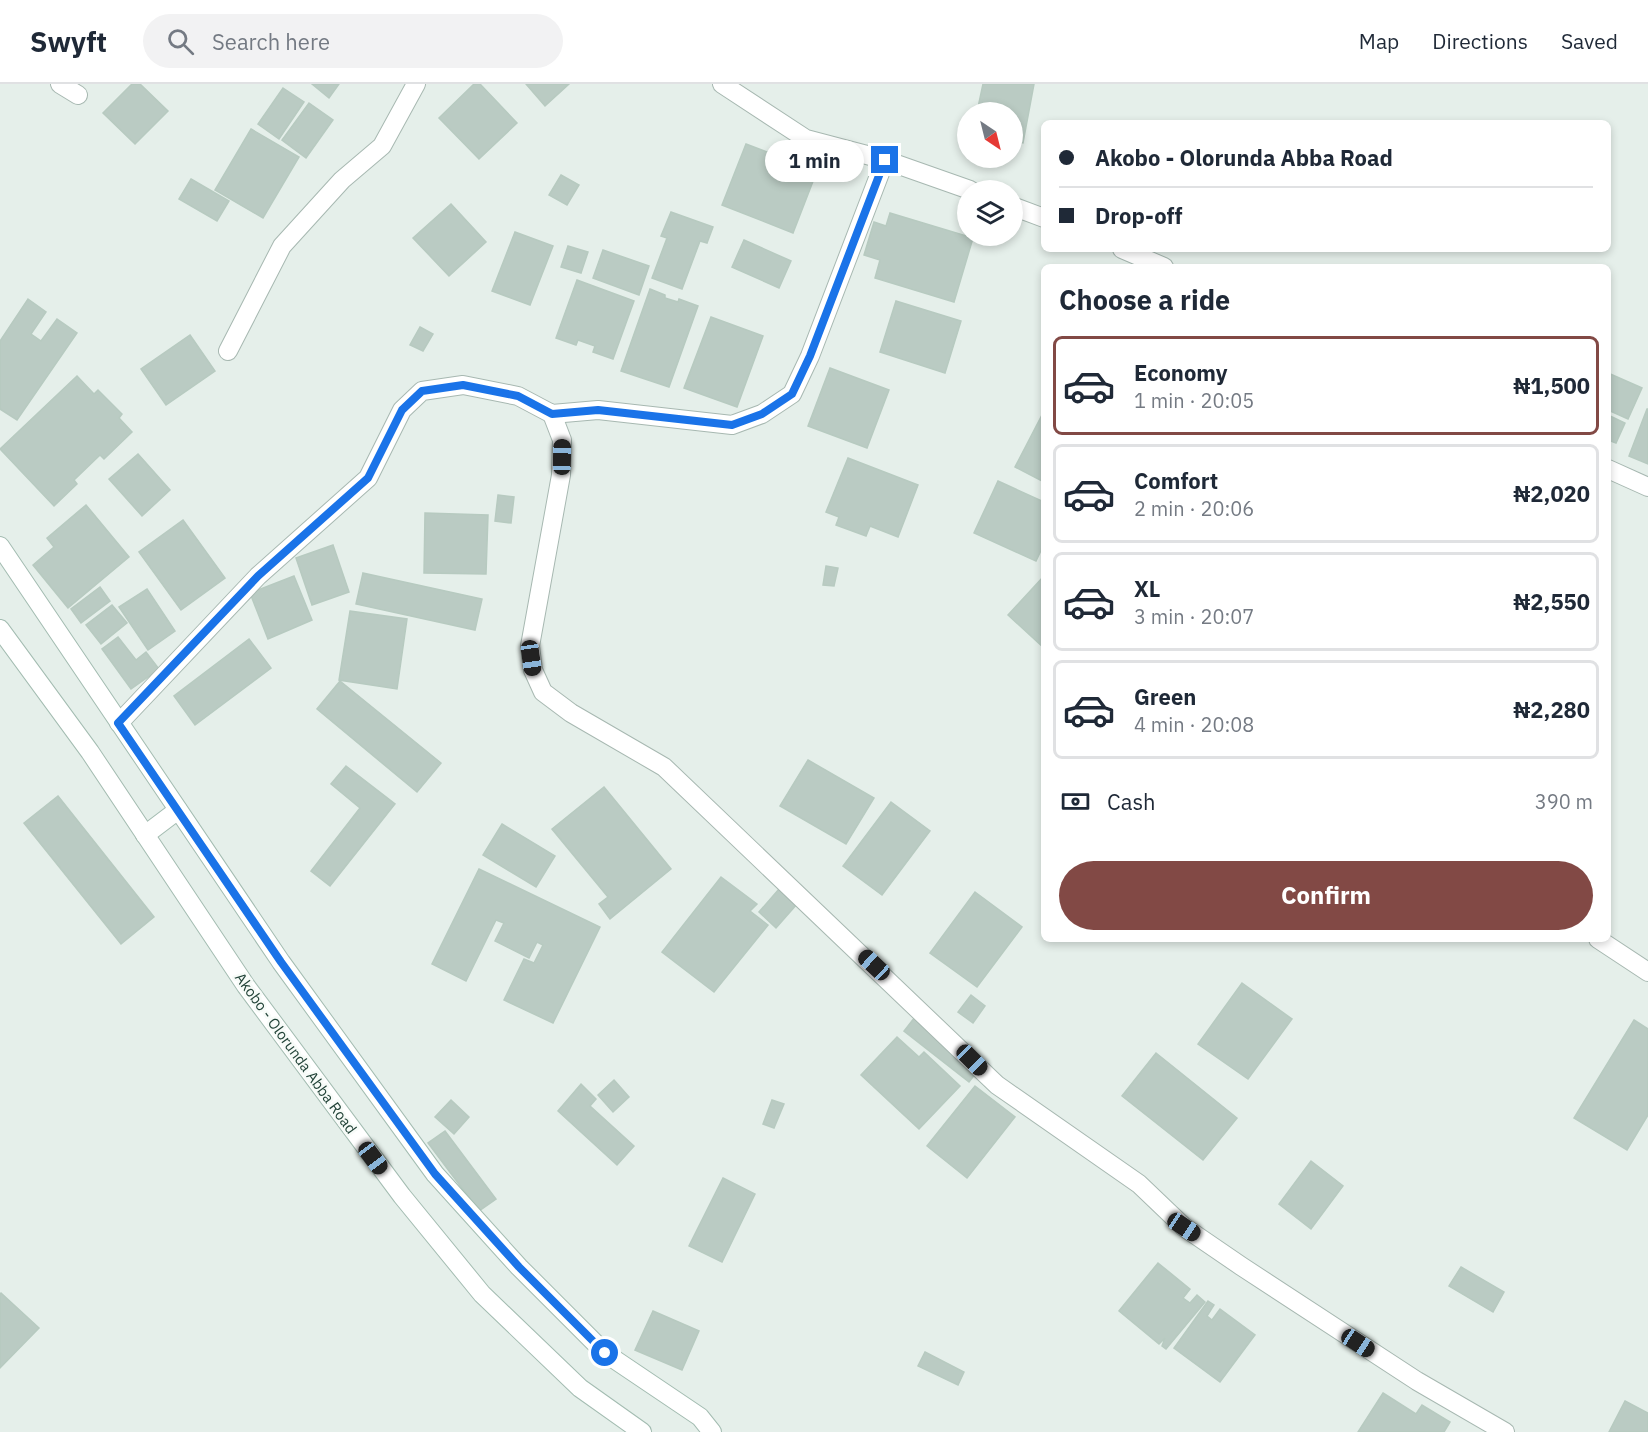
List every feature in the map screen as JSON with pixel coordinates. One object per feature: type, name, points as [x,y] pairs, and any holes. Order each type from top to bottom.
[{"type":"street","points":[[60,84],[78,95]]},
{"type":"street","points":[[228,351],[282,246],[342,180],[382,146],[416,84]]},
{"type":"street","points":[[722,84],[806,139],[885,160],[957,185]]},
{"type":"street","points":[[118,723],[258,576],[368,478],[402,410],[422,391],[463,385],[518,396],[552,414],[598,410],[732,425],[762,414],[792,394],[810,356],[885,160]]},
{"type":"street","points":[[1023,210],[1041,217]]},
{"type":"street","points":[[1129,252],[1157,264]]},
{"type":"street","points":[[552,414],[562,440],[561,475],[530,646],[533,670],[543,692],[571,713],[664,767],[997,1085],[1139,1184],[1184,1227],[1241,1266],[1417,1381],[1505,1432]]},
{"type":"street","points":[[1611,470],[1648,487]]},
{"type":"street","points":[[0,546],[281,962],[435,1174],[519,1267],[605,1353],[700,1417],[712,1432]]},
{"type":"street","name":"Akobo - Olorunda Abba Road","points":[[0,629],[90,752],[246,986],[402,1196],[482,1294],[580,1388],[642,1432]]},
{"type":"street","points":[[145,836],[178,810]]},
{"type":"street","points":[[1603,942],[1648,972]]},
{"type":"building","points":[[132,84],[140,84],[168,111],[135,144],[103,113]]},
{"type":"building","points":[[312,84],[339,84],[329,98]]},
{"type":"building","points":[[474,84],[480,84],[517,123],[479,159],[439,118]]},
{"type":"building","points":[[526,84],[569,84],[545,106]]},
{"type":"building","points":[[983,84],[1034,84],[1023,143],[1023,102],[979,102]]},
{"type":"building","points":[[283,88],[304,102],[279,139],[258,124]]},
{"type":"building","points":[[309,103],[333,120],[306,158],[282,140]]},
{"type":"building","points":[[251,129],[299,157],[263,218],[215,190]]},
{"type":"building","points":[[746,144],[817,171],[793,233],[722,205]]},
{"type":"building","points":[[561,175],[579,185],[567,205],[549,195]]},
{"type":"building","points":[[191,179],[229,201],[217,221],[179,199]]},
{"type":"building","points":[[451,204],[486,242],[449,276],[413,238]]},
{"type":"building","points":[[671,212],[713,227],[707,243],[700,241],[682,289],[652,278],[667,238],[661,236]]},
{"type":"building","points":[[890,213],[957,233],[957,246],[971,246],[954,302],[875,278],[880,260],[864,255],[874,222],[886,226]]},
{"type":"building","points":[[515,232],[553,246],[530,305],[492,291]]},
{"type":"building","points":[[744,240],[791,261],[779,288],[732,267]]},
{"type":"building","points":[[568,246],[588,252],[581,273],[561,267]]},
{"type":"building","points":[[603,250],[649,266],[639,295],[593,278]]},
{"type":"building","points":[[577,280],[634,301],[613,359],[593,352],[595,346],[578,340],[576,345],[556,338]]},
{"type":"building","points":[[650,289],[665,295],[665,298],[678,302],[679,299],[698,306],[669,387],[621,371]]},
{"type":"building","points":[[28,299],[46,312],[31,334],[41,341],[57,319],[77,333],[17,420],[0,409],[0,341]]},
{"type":"building","points":[[896,301],[961,321],[945,373],[880,352]]},
{"type":"building","points":[[711,317],[763,336],[737,407],[684,388]]},
{"type":"building","points":[[420,327],[433,334],[423,351],[410,345]]},
{"type":"building","points":[[190,335],[215,371],[166,405],[141,369]]},
{"type":"building","points":[[830,368],[889,390],[867,448],[808,426]]},
{"type":"building","points":[[1611,374],[1642,388],[1628,419],[1611,411]]},
{"type":"building","points":[[77,376],[94,394],[98,390],[122,414],[119,418],[132,432],[104,459],[100,455],[74,480],[77,484],[54,506],[0,449]]},
{"type":"building","points":[[1648,409],[1648,464],[1629,456]]},
{"type":"building","points":[[1611,416],[1625,423],[1616,443],[1611,441]]},
{"type":"building","points":[[1041,417],[1041,480],[1015,467]]},
{"type":"building","points":[[138,454],[170,490],[142,516],[109,479]]},
{"type":"building","points":[[848,458],[918,485],[898,537],[870,526],[866,536],[836,525],[839,517],[826,512]]},
{"type":"building","points":[[998,481],[1041,501],[1041,550],[1036,561],[974,533]]},
{"type":"building","points":[[498,495],[514,497],[511,523],[495,521]]},
{"type":"building","points":[[86,505],[129,557],[68,608],[33,565],[54,547],[47,538]]},
{"type":"building","points":[[425,513],[488,515],[486,574],[424,573]]},
{"type":"building","points":[[183,520],[225,578],[181,610],[139,552]]},
{"type":"building","points":[[333,545],[349,592],[312,605],[296,558]]},
{"type":"building","points":[[826,566],[838,568],[834,586],[823,585]]},
{"type":"building","points":[[363,573],[482,599],[475,630],[356,604]]},
{"type":"building","points":[[294,576],[312,620],[268,639],[250,593]]},
{"type":"building","points":[[1041,579],[1041,645],[1008,615]]},
{"type":"building","points":[[100,587],[110,601],[81,623],[71,609]]},
{"type":"building","points":[[147,589],[175,631],[148,650],[119,607]]},
{"type":"building","points":[[112,605],[127,623],[101,644],[86,625]]},
{"type":"building","points":[[350,611],[407,619],[397,689],[339,680]]},
{"type":"building","points":[[118,637],[136,660],[146,652],[159,669],[131,689],[102,649]]},
{"type":"building","points":[[249,639],[271,668],[195,725],[174,696]]},
{"type":"building","points":[[340,681],[441,763],[417,792],[317,709]]},
{"type":"building","points":[[808,760],[874,798],[846,844],[780,806]]},
{"type":"building","points":[[346,766],[395,804],[330,886],[311,871],[360,808],[331,784]]},
{"type":"building","points":[[604,787],[671,869],[610,919],[599,904],[608,897],[552,829]]},
{"type":"building","points":[[58,796],[154,917],[121,944],[24,823]]},
{"type":"building","points":[[891,802],[930,831],[882,895],[843,866]]},
{"type":"building","points":[[502,824],[555,856],[536,887],[483,855]]},
{"type":"building","points":[[479,869],[600,927],[553,1023],[504,1000],[524,959],[534,963],[543,945],[537,942],[529,958],[495,941],[504,923],[496,920],[466,981],[432,964]]},
{"type":"building","points":[[721,877],[757,904],[750,911],[768,925],[714,992],[662,952]]},
{"type":"building","points":[[779,889],[797,904],[776,928],[759,912]]},
{"type":"building","points":[[975,892],[1022,927],[977,987],[930,953]]},
{"type":"building","points":[[1242,983],[1292,1019],[1248,1079],[1198,1044]]},
{"type":"building","points":[[971,995],[985,1006],[973,1023],[958,1012]]},
{"type":"building","points":[[915,1017],[980,1068],[969,1082],[904,1031]]},
{"type":"building","points":[[1634,1020],[1648,1029],[1648,1115],[1627,1150],[1574,1118]]},
{"type":"building","points":[[897,1037],[919,1057],[924,1052],[960,1086],[919,1129],[861,1075]]},
{"type":"building","points":[[1156,1053],[1237,1118],[1203,1160],[1122,1096]]},
{"type":"building","points":[[614,1080],[629,1097],[613,1112],[598,1095]]},
{"type":"building","points":[[581,1084],[596,1099],[590,1106],[634,1146],[617,1165],[558,1111]]},
{"type":"building","points":[[975,1086],[1015,1117],[967,1178],[927,1146]]},
{"type":"building","points":[[451,1100],[469,1117],[454,1134],[435,1117]]},
{"type":"building","points":[[772,1100],[784,1104],[774,1128],[763,1124]]},
{"type":"building","points":[[445,1131],[496,1199],[479,1211],[428,1143]]},
{"type":"building","points":[[1311,1161],[1343,1186],[1311,1229],[1279,1204]]},
{"type":"building","points":[[723,1178],[755,1194],[722,1262],[689,1246]]},
{"type":"building","points":[[1158,1263],[1190,1289],[1183,1298],[1190,1303],[1197,1295],[1205,1302],[1166,1349],[1162,1346],[1165,1338],[1159,1344],[1119,1311]]},
{"type":"building","points":[[1461,1267],[1504,1292],[1493,1312],[1449,1286]]},
{"type":"building","points":[[0,1294],[39,1328],[0,1368]]},
{"type":"building","points":[[1208,1301],[1214,1305],[1207,1316],[1212,1320],[1220,1309],[1255,1335],[1220,1382],[1174,1348]]},
{"type":"building","points":[[653,1311],[699,1331],[682,1370],[635,1350]]},
{"type":"building","points":[[925,1352],[964,1372],[958,1385],[918,1366]]},
{"type":"building","points":[[1383,1393],[1416,1414],[1422,1405],[1450,1422],[1444,1432],[1358,1432]]},
{"type":"building","points":[[1625,1401],[1648,1413],[1648,1432],[1609,1432]]},
{"type":"route","points":[[605,1353],[519,1267],[435,1174],[281,962],[118,723],[258,576],[368,478],[402,410],[422,391],[463,385],[518,396],[552,414],[598,410],[693,418],[732,425],[762,414],[792,394],[810,356],[885,160]]}]
